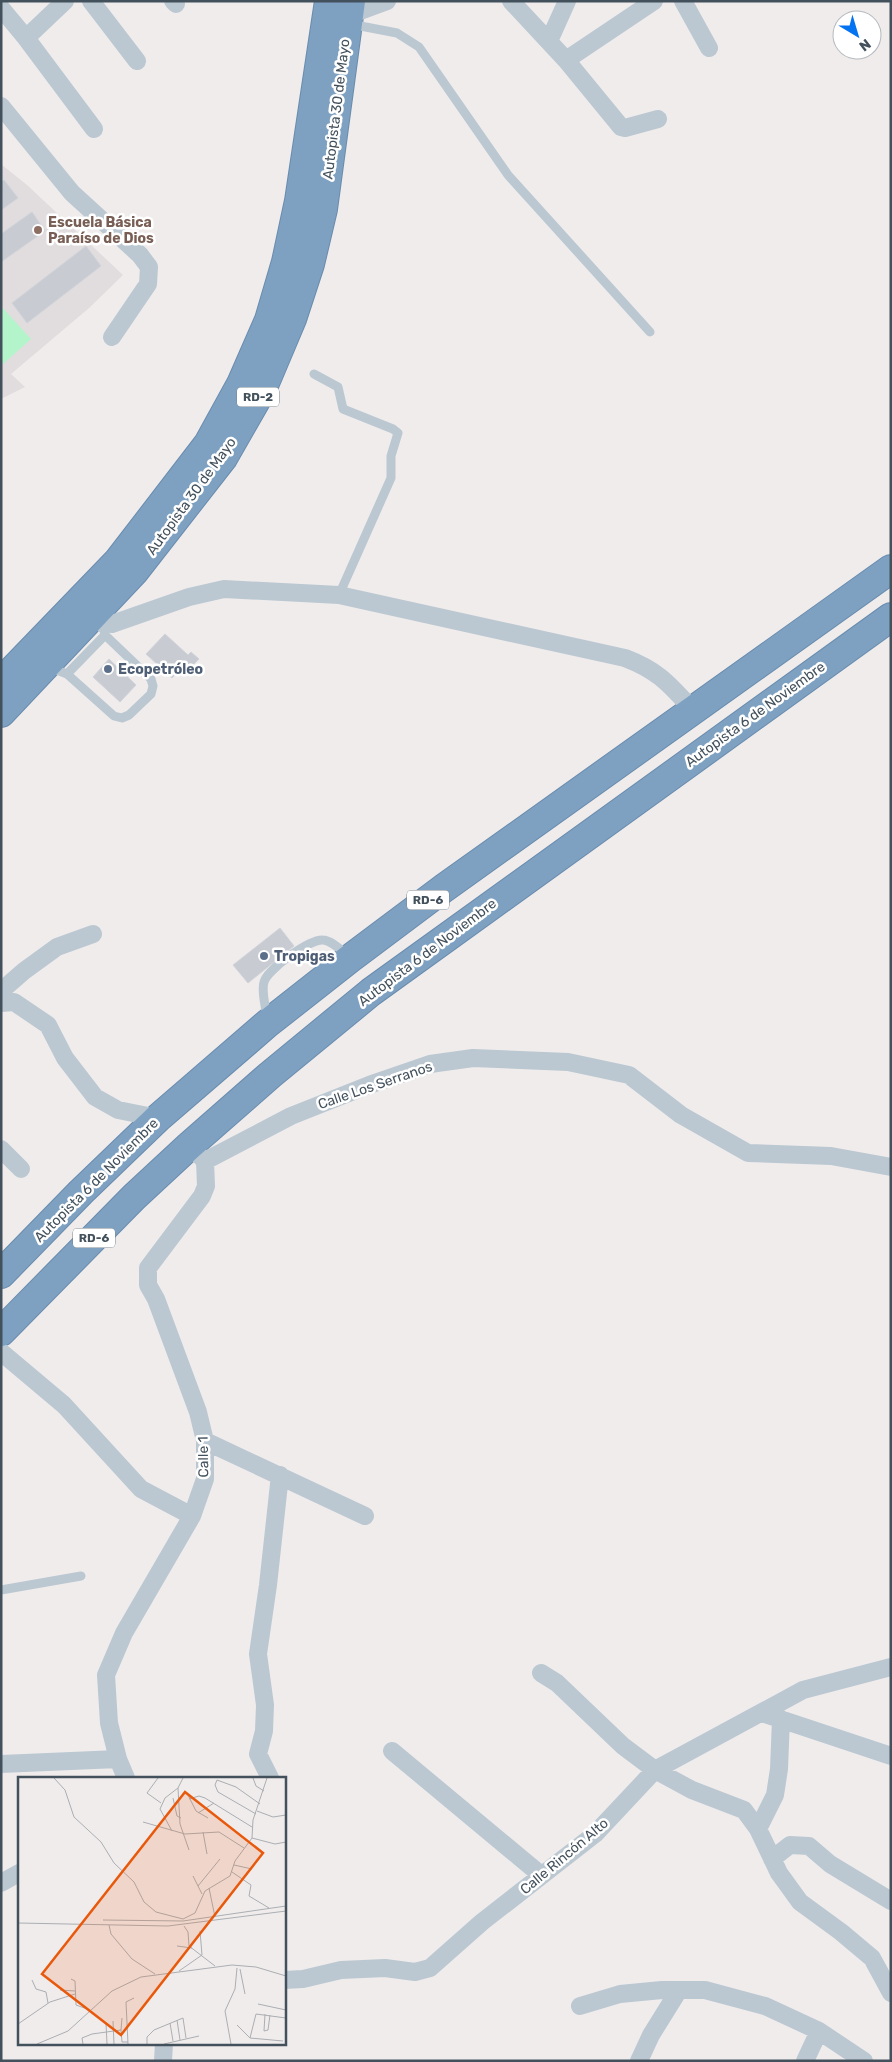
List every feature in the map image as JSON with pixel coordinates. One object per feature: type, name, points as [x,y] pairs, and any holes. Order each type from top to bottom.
[{"type":"highway","name":"Autopista 30 de Mayo","points":[[1,713],[57,670],[100,625],[134,572],[223,458],[262,390],[292,319],[310,264],[323,210],[353,9]]},
{"type":"highway","name":"Autopista 30 de Mayo","points":[[1,682],[118,560],[208,444],[241,384],[269,320],[286,262],[299,201],[353,9]]},
{"type":"highway","name":"Autopista 6 de Noviembre","points":[[1,1274],[81,1192],[158,1118],[268,1023],[444,888],[891,569]]},
{"type":"highway","name":"Autopista 6 de Noviembre","points":[[1,1332],[134,1197],[197,1153],[270,1075],[371,992],[891,616]]},
{"type":"street","points":[[26,38],[65,1]]},
{"type":"street","points":[[91,1],[137,61]]},
{"type":"street","points":[[353,9],[387,1]]},
{"type":"street","points":[[511,1],[566,60],[622,128],[658,119]]},
{"type":"street","points":[[548,41],[567,1]]},
{"type":"street","points":[[566,60],[654,1]]},
{"type":"street","points":[[683,1],[709,48]]},
{"type":"street","points":[[1,8],[26,38],[94,129]]},
{"type":"street","points":[[1,106],[72,193],[140,254],[149,267],[148,284],[112,337]]},
{"type":"street","points":[[100,625],[112,624],[190,597],[224,589],[339,595],[625,658],[639,663],[661,676],[693,710]]},
{"type":"street","points":[[1,991],[24,970],[58,947],[93,934]]},
{"type":"street","points":[[1,1003],[14,1002],[48,1025],[65,1058],[95,1098],[118,1110],[158,1118]]},
{"type":"street","name":"Calle Los Serranos","points":[[197,1153],[369,1085],[430,1064],[473,1058],[568,1062],[629,1074],[681,1115],[748,1153],[832,1156],[891,1167]]},
{"type":"street","points":[[1,1149],[21,1169]]},
{"type":"street","name":"Calle 1","points":[[126,1777],[118,1759],[109,1723],[106,1675],[124,1633],[192,1516],[205,1479],[205,1441],[198,1412],[156,1299],[148,1285],[148,1268],[202,1196],[206,1186],[207,1169],[197,1153]]},
{"type":"street","points":[[1,1352],[64,1405],[142,1489],[192,1516]]},
{"type":"street","points":[[205,1441],[365,1516]]},
{"type":"street","points":[[270,1777],[258,1754],[264,1731],[265,1705],[258,1654],[268,1585],[280,1475]]},
{"type":"street","name":"Calle Rincón Alto","points":[[285,1980],[302,1979],[340,1970],[385,1968],[415,1972],[430,1968],[482,1922],[595,1834],[655,1770],[696,1746],[803,1690],[891,1667]]},
{"type":"street","points":[[541,1674],[557,1683],[623,1746],[655,1770],[692,1790],[744,1810],[758,1829],[779,1873],[800,1902],[842,1932],[872,1958],[891,1993]]},
{"type":"street","points":[[762,1713],[891,1756]]},
{"type":"street","points":[[758,1829],[775,1795],[779,1769],[781,1719]]},
{"type":"street","points":[[392,1751],[541,1875]]},
{"type":"street","points":[[1,1764],[118,1759]]},
{"type":"street","points":[[772,1859],[790,1845],[809,1846],[830,1864],[891,1901]]},
{"type":"street","points":[[1,1883],[18,1874]]},
{"type":"street","points":[[639,2061],[651,2035],[679,1990]]},
{"type":"street","points":[[580,2006],[620,1994],[705,1990],[765,2006],[819,2031],[864,2061]]},
{"type":"street","points":[[805,2061],[819,2031]]},
{"type":"street","points":[[163,2061],[164,2044]]},
{"type":"lane","points":[[353,9],[419,47],[508,175],[650,332]]},
{"type":"lane","points":[[314,374],[338,387],[343,409],[393,429],[398,433],[391,456],[391,478],[339,595]]},
{"type":"lane","points":[[57,670],[114,716],[122,718],[129,716],[151,694],[153,686],[151,680],[100,625]]},
{"type":"lane","points":[[268,1023],[263,983],[268,974],[304,946],[318,940],[326,940],[352,957]]},
{"type":"lane","points":[[1,1590],[81,1576]]},
{"type":"shaded area","name":"Escuela Básica Paraíso de Dios","points":[[2,165],[27,185],[123,275],[89,308],[11,374],[25,387],[1,399]]},
{"type":"green space","points":[[1,306],[31,339],[3,364],[1,363]]},
{"type":"building","points":[[4,180],[18,198],[1,210],[1,182]]},
{"type":"building","points":[[32,212],[45,231],[1,262],[1,234]]},
{"type":"building","points":[[86,246],[101,266],[27,323],[12,303]]},
{"type":"building","points":[[165,634],[188,655],[191,652],[199,659],[193,665],[191,663],[186,668],[183,666],[172,678],[146,654]]},
{"type":"building","points":[[109,659],[136,685],[120,702],[93,677]]},
{"type":"building","name":"Tropigas","points":[[280,928],[294,946],[248,983],[233,965]]},
{"type":"place","name":"Escuela Básica Paraíso de Dios","points":[[38,230]]},
{"type":"place","name":"Ecopetróleo","points":[[108,669]]},
{"type":"place","name":"Tropigas","points":[[264,956]]}]
